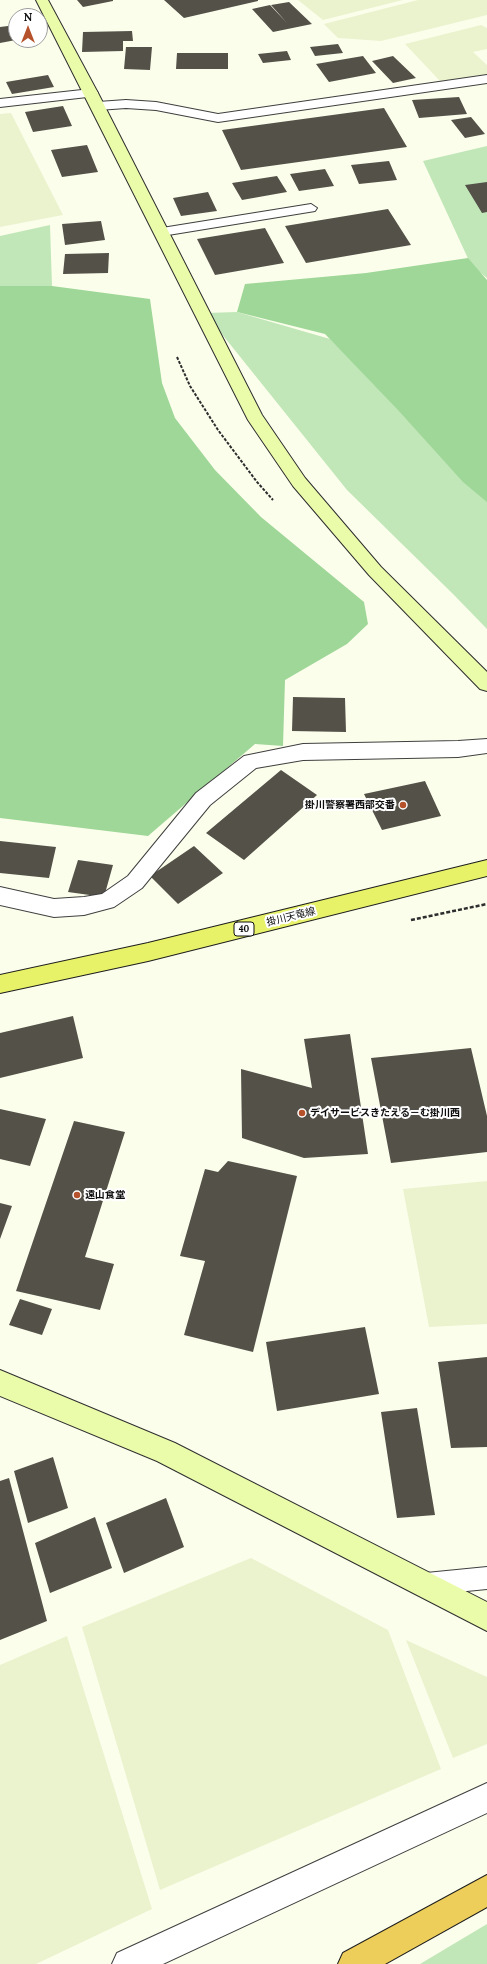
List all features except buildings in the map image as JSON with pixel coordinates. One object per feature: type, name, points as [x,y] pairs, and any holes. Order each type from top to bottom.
[{"type":"highway","points":[[354,1964],[487,1890]]},
{"type":"main road","name":"掛川天竜線","points":[[0,984],[148,952],[487,868]]},
{"type":"street","points":[[42,0],[162,232],[254,416],[300,482],[375,571],[487,684]]},
{"type":"street","points":[[0,103],[94,99],[126,104],[156,106],[218,118],[487,79]]},
{"type":"street","points":[[0,896],[54,908],[84,906],[108,901],[135,882],[203,799],[251,761],[304,752],[458,750],[487,746]]},
{"type":"street","points":[[0,1383],[166,1452],[426,1584],[487,1617]]},
{"type":"street","points":[[128,1964],[487,1798]]},
{"type":"lane","points":[[162,232],[311,208]]},
{"type":"lane","points":[[426,1584],[487,1578]]},
{"type":"green space","points":[[298,0],[403,0],[323,20]]},
{"type":"green space","points":[[418,0],[487,0],[487,15],[381,41],[338,38],[324,24]]},
{"type":"green space","points":[[481,25],[487,28],[487,49],[473,52],[487,65],[487,75],[440,81],[405,44]]},
{"type":"green space","points":[[11,113],[63,215],[0,227],[0,114]]},
{"type":"green space","points":[[487,146],[487,278],[471,265],[423,161]]},
{"type":"green space","points":[[50,225],[52,286],[0,286],[0,236]]},
{"type":"green space","points":[[468,258],[487,280],[487,502],[463,482],[398,410],[325,334],[237,312],[245,284],[366,273]]},
{"type":"green space","points":[[0,286],[52,286],[150,299],[162,383],[175,418],[215,470],[261,517],[364,602],[368,624],[347,644],[285,680],[283,746],[255,744],[148,836],[0,818]]},
{"type":"green space","points":[[237,312],[330,339],[487,497],[487,629],[347,490],[205,313]]},
{"type":"green space","points":[[487,1181],[487,1324],[429,1327],[403,1189]]},
{"type":"green space","points":[[251,1558],[388,1630],[441,1769],[160,1890],[82,1627]]},
{"type":"green space","points":[[67,1636],[152,1909],[36,1964],[0,1964],[0,1665]]},
{"type":"green space","points":[[406,1640],[487,1677],[487,1744],[453,1758]]},
{"type":"green space","points":[[487,1924],[487,1964],[420,1964]]},
{"type":"place","name":"掛川警察署西部交番","points":[[403,805]]},
{"type":"place","name":"デイサービスきたえる－む掛川西","points":[[302,1113]]},
{"type":"place","name":"遠山食堂","points":[[77,1195]]}]
